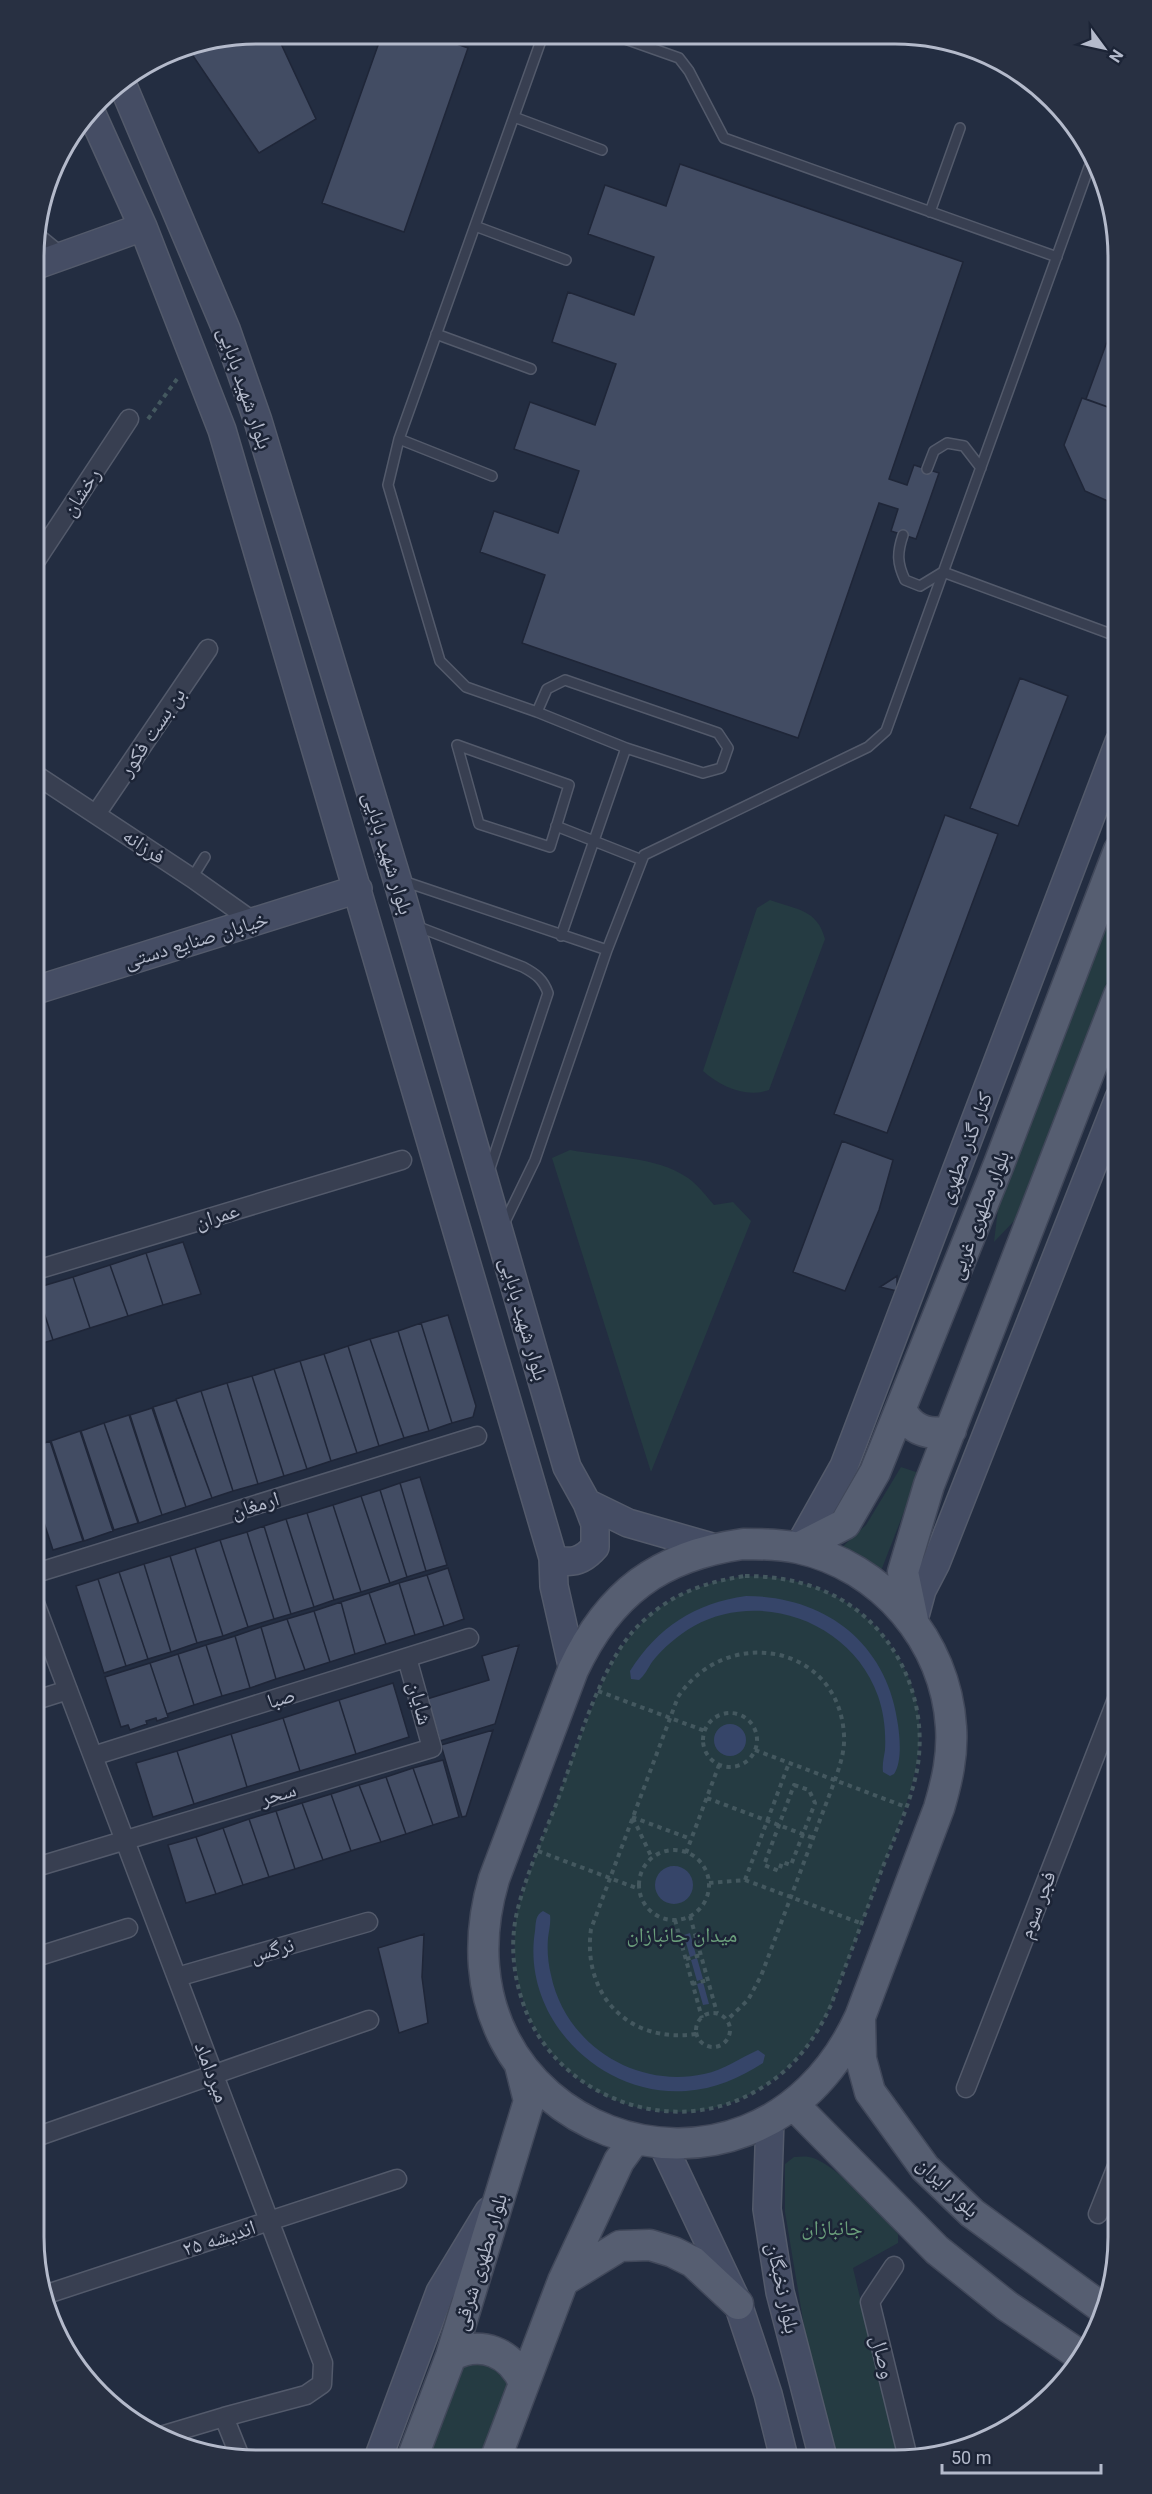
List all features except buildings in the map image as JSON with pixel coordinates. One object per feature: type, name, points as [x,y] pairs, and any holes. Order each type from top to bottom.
[{"type":"main road","name":"بلوار شهید بابایی","points":[[125,90],[226,329],[255,410],[397,879],[567,1467],[587,1503],[595,1524],[595,1547],[590,1553],[576,1561],[568,1562],[553,1558]]},
{"type":"main road","name":"بلوار شهید بابایی","points":[[94,119],[143,227],[222,430],[553,1558],[554,1586],[571,1675]]},
{"type":"main road","points":[[44,263],[143,227]]},
{"type":"main road","name":"کنار گذر مطهری","points":[[798,1548],[844,1466],[1108,771]]},
{"type":"main road","name":"بلوار مطهری غربی","points":[[798,1548],[845,1524],[875,1472],[991,1185],[1108,879]]},
{"type":"main road","name":"خیابان صنایع دستی","points":[[44,988],[358,889]]},
{"type":"main road","points":[[914,1623],[903,1572],[929,1485],[1108,1023]]},
{"type":"main road","points":[[914,1623],[922,1590],[936,1563],[1108,1126]]},
{"type":"main road","points":[[901,1410],[905,1418],[918,1429],[934,1434],[951,1430]]},
{"type":"main road","points":[[587,1503],[628,1523],[715,1548]]},
{"type":"main road","points":[[762,1544],[798,1548],[825,1556],[851,1568],[888,1595],[914,1623],[928,1646],[940,1672],[948,1699],[951,1726],[951,1754],[947,1782],[936,1818],[849,2042],[815,2086],[782,2112],[745,2132],[718,2139],[690,2144],[648,2141],[608,2131],[567,2109],[538,2086],[520,2065],[505,2041],[493,2016],[485,1989],[482,1933],[486,1905],[571,1675],[584,1646],[618,1601],[639,1582],[680,1560],[715,1548],[762,1544]]},
{"type":"main road","name":"بلوار ایران","points":[[860,2017],[861,2059],[870,2092],[925,2168],[972,2213],[1097,2305]]},
{"type":"main road","name":"بلوار مطهری شرقی","points":[[415,2450],[451,2356],[529,2102],[520,2065]]},
{"type":"main road","points":[[782,2112],[937,2250],[1007,2306],[1075,2352]]},
{"type":"main road","name":"بلوار نخبگان","points":[[782,2112],[769,2219],[780,2292],[821,2450]]},
{"type":"main road","points":[[499,2450],[563,2281],[619,2161],[648,2141]]},
{"type":"main road","name":"بلوار نخبگان","points":[[648,2141],[738,2304],[768,2394],[782,2450]]},
{"type":"main road","points":[[381,2450],[440,2292],[505,2184]]},
{"type":"main road","points":[[563,2281],[620,2246],[650,2245],[673,2252],[693,2262],[738,2304]]},
{"type":"main road","points":[[451,2356],[472,2348],[494,2351],[513,2363],[524,2383]]},
{"type":"street","points":[[44,243],[62,258]]},
{"type":"street","name":"رخشان","points":[[44,548],[129,419]]},
{"type":"street","name":"بن بست فكور","points":[[96,814],[208,649]]},
{"type":"street","name":"فرزانه","points":[[44,780],[254,922]]},
{"type":"street","name":"عمران","points":[[44,1268],[402,1160]]},
{"type":"street","name":"ارمغان","points":[[44,1571],[477,1436]]},
{"type":"street","name":"میرداماد","points":[[44,1630],[323,2363],[322,2384],[306,2396],[172,2433]]},
{"type":"street","name":"صبا","points":[[93,1756],[469,1638]]},
{"type":"street","name":"شایان","points":[[407,1658],[432,1748]]},
{"type":"street","points":[[44,1698],[68,1690]]},
{"type":"street","name":"فجر سوم","points":[[966,2088],[1108,1735]]},
{"type":"street","name":"سحر","points":[[44,1865],[432,1748]]},
{"type":"street","name":"نرگس","points":[[177,1977],[368,1922]]},
{"type":"street","points":[[44,1955],[128,1928]]},
{"type":"street","points":[[44,2134],[369,2020]]},
{"type":"street","name":"اندیشه ۲۵","points":[[51,2293],[397,2179]]},
{"type":"street","points":[[1098,2214],[1108,2189]]},
{"type":"street","name":"وصال","points":[[894,2266],[870,2302],[906,2450]]},
{"type":"street","points":[[224,2417],[237,2450]]},
{"type":"lane","points":[[537,712],[547,689],[565,680],[718,734],[728,748],[721,768],[703,773],[627,748],[466,687],[440,661],[388,485],[399,439],[540,44]]},
{"type":"lane","points":[[639,44],[679,58],[689,71],[724,138],[1057,257]]},
{"type":"lane","points":[[513,117],[602,150]]},
{"type":"lane","points":[[930,212],[960,128]]},
{"type":"lane","points":[[499,1234],[535,1160],[607,950],[644,855],[868,747],[886,731],[1089,167]]},
{"type":"lane","points":[[475,226],[566,260]]},
{"type":"lane","points":[[436,334],[531,369]]},
{"type":"lane","points":[[399,439],[492,476]]},
{"type":"lane","points":[[927,469],[934,451],[947,443],[964,446],[981,468]]},
{"type":"lane","points":[[903,535],[898,550],[897,564],[905,580],[920,586],[943,572]]},
{"type":"lane","points":[[943,572],[1108,633]]},
{"type":"lane","points":[[457,746],[569,785],[556,826],[549,847],[479,824],[457,746]]},
{"type":"lane","points":[[561,936],[627,748]]},
{"type":"lane","points":[[556,826],[642,860]]},
{"type":"lane","points":[[192,878],[206,857]]},
{"type":"lane","points":[[397,879],[607,950]]},
{"type":"lane","points":[[410,924],[523,967],[536,974],[544,983],[548,993],[485,1185]]},
{"type":"path","points":[[129,419],[148,418],[194,355]]},
{"type":"path","points":[[745,1576],[792,1579],[814,1586],[845,1602],[873,1624],[900,1661],[910,1683],[920,1728],[920,1752],[916,1775],[906,1807],[821,2026],[808,2046],[775,2079],[755,2092],[711,2108],[665,2112],[619,2102],[578,2079],[545,2046],[523,2005],[513,1959],[513,1935],[517,1912],[538,1851],[612,1661],[640,1623],[678,1595],[699,1586],[745,1576]]},
{"type":"path","points":[[696,2034],[670,2036],[646,2030],[614,2010],[600,1990],[591,1966],[589,1941],[596,1914],[632,1817],[670,1718],[685,1687],[698,1673],[714,1662],[738,1653],[775,1653],[787,1657],[818,1677],[827,1687],[839,1709],[844,1747],[835,1780],[754,1990],[739,2010],[727,2020]]},
{"type":"path","points":[[571,1675],[599,1691],[705,1731]]},
{"type":"path","points":[[735,1714],[744,1717],[756,1731],[755,1750],[751,1758],[736,1767],[719,1765],[712,1761],[704,1747],[705,1731],[709,1723],[717,1717],[735,1714]]},
{"type":"path","points":[[755,1750],[936,1818]]},
{"type":"path","points":[[745,1880],[789,1763]]},
{"type":"path","points":[[686,1853],[719,1765]]},
{"type":"path","points":[[794,1785],[809,1790],[815,1803],[791,1865],[782,1862],[779,1870],[764,1865],[779,1825],[794,1785]]},
{"type":"path","points":[[707,1798],[813,1838]]},
{"type":"path","points":[[632,1817],[691,1839]]},
{"type":"path","points":[[632,1817],[652,1858]]},
{"type":"path","points":[[509,1840],[639,1889]]},
{"type":"path","points":[[668,1851],[686,1853],[702,1864],[709,1882],[704,1902],[690,1916],[675,1920],[665,1919],[648,1908],[639,1889],[642,1872],[652,1858],[668,1851]]},
{"type":"path","points":[[709,1882],[745,1880],[891,1935]]},
{"type":"path","points":[[690,1916],[717,2013]]},
{"type":"path","points":[[675,1920],[702,2018]]},
{"type":"path","points":[[686,1959],[701,1955]]},
{"type":"path","points":[[692,1984],[708,1980]]},
{"type":"path","points":[[711,2013],[717,2013],[727,2020],[731,2032],[729,2038],[720,2046],[708,2047],[696,2034],[698,2022],[702,2018],[711,2013]]},
{"type":"green space","points":[[770,900],[811,916],[817,922],[825,939],[769,1090],[743,1092],[718,1082],[703,1071],[757,908]]},
{"type":"green space","points":[[1108,919],[1108,980],[1014,1221],[994,1242],[998,1209]]},
{"type":"green space","points":[[570,1150],[631,1158],[662,1165],[688,1178],[714,1205],[733,1202],[751,1221],[651,1472],[552,1158]]},
{"type":"green space","points":[[901,1467],[919,1473],[879,1576],[839,1550],[866,1525]]},
{"type":"green space","name":"میدان جانبازان","points":[[745,1576],[783,1579],[818,1588],[850,1606],[879,1631],[900,1661],[913,1690],[919,1719],[919,1748],[914,1777],[905,1807],[831,2005],[792,2063],[742,2098],[686,2112],[631,2106],[581,2081],[541,2039],[518,1983],[517,1912],[595,1700],[626,1642],[646,1619],[672,1600],[704,1585]]},
{"type":"green space","name":"جانبازان","points":[[794,2157],[809,2157],[831,2168],[844,2178],[898,2234],[898,2243],[853,2268],[896,2450],[834,2450],[805,2332],[785,2212],[785,2164]]},
{"type":"green space","points":[[451,2356],[513,2363],[498,2450],[415,2450]]},
{"type":"water","points":[[746,1596],[775,1598],[827,1615],[848,1630],[867,1649],[881,1671],[892,1696],[900,1743],[897,1769],[894,1774],[890,1776],[883,1772],[885,1729],[883,1716],[878,1696],[865,1670],[848,1649],[826,1632],[801,1619],[775,1612],[747,1611],[720,1615],[682,1633],[661,1652],[639,1680],[631,1679],[630,1671],[641,1655],[679,1620],[710,1604]]},
{"type":"water","points":[[730,1724],[741,1729],[746,1740],[741,1751],[730,1756],[719,1751],[714,1740],[719,1729]]},
{"type":"water","points":[[674,1866],[687,1872],[693,1885],[687,1898],[674,1904],[661,1898],[655,1885],[661,1872]]},
{"type":"water","points":[[543,1911],[550,1915],[548,1961],[559,2000],[571,2022],[587,2041],[607,2056],[653,2075],[678,2077],[711,2072],[758,2050],[765,2055],[763,2063],[726,2082],[686,2091],[654,2089],[624,2081],[597,2066],[573,2046],[554,2021],[541,1994],[534,1963],[536,1922],[537,1917]]},
{"type":"water","points":[[690,1933],[696,1955],[690,1957],[684,1935]]},
{"type":"water","points":[[697,1958],[703,1979],[697,1981],[691,1960]]},
{"type":"water","points":[[703,1982],[709,2004],[703,2005],[697,1984]]}]
